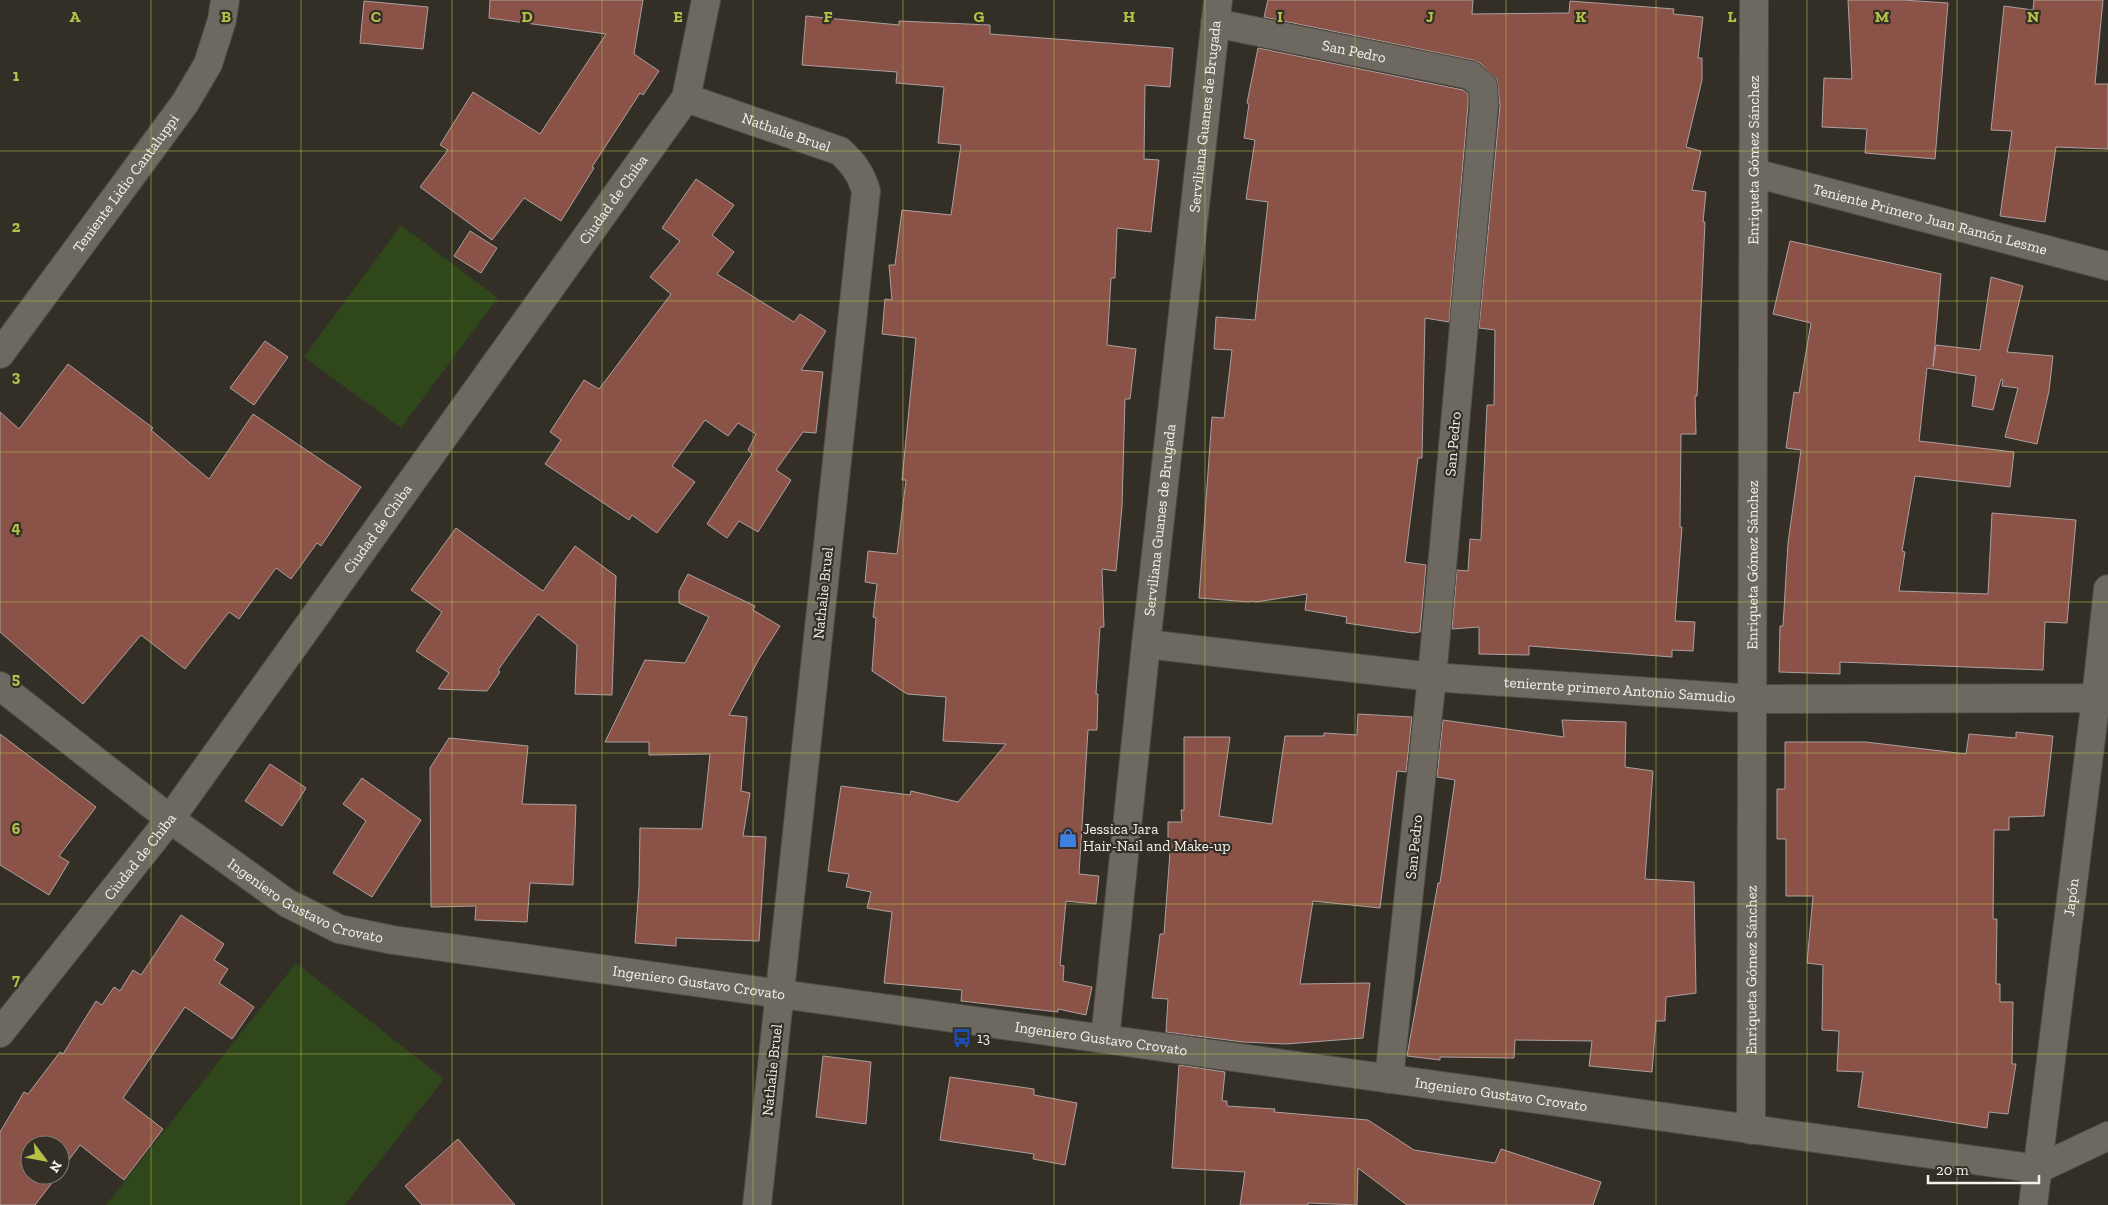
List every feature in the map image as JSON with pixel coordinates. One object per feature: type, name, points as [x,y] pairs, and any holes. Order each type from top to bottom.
[{"type":"street","name":"Teniente Lidio Cantaluppi","points":[[0,354],[185,103],[208,64],[222,20],[226,0]]},
{"type":"street","name":"Ciudad de Chiba","points":[[0,1033],[170,820],[686,98],[706,0]]},
{"type":"street","name":"Enriqueta Gómez Sánchez","points":[[1751,1130],[1754,699],[1754,0]]},
{"type":"street","name":"Serviliana Guanes de Brugada","points":[[1105,1039],[1146,644],[1216,11]]},
{"type":"street","name":"San Pedro","points":[[1216,11],[1470,75],[1483,86],[1484,105],[1432,677],[1389,1079]]},
{"type":"street","name":"Nathalie Bruel","points":[[686,98],[840,151],[853,163],[861,176],[866,191],[757,1205]]},
{"type":"street","name":"Teniente Primero Juan Ramón Lesme","points":[[1754,173],[2108,266]]},
{"type":"street","name":"Japón","points":[[2033,1205],[2102,695],[2108,589]]},
{"type":"street","name":"teniernte primero Antonio Samudio","points":[[1146,644],[1432,677],[1754,699],[2102,695]]},
{"type":"street","name":"Ingeniero Gustavo Crovato","points":[[0,686],[170,820],[287,903],[340,929],[393,940],[2038,1169]]},
{"type":"street","points":[[2038,1169],[2108,1136]]},
{"type":"green space","points":[[401,225],[498,298],[401,428],[304,357]]},
{"type":"green space","points":[[296,963],[444,1079],[345,1205],[106,1205]]},
{"type":"building","points":[[490,0],[643,0],[634,54],[659,71],[643,95],[640,93],[592,167],[594,168],[561,221],[524,198],[492,240],[420,187],[448,150],[440,145],[473,92],[540,134],[606,34],[489,18]]},
{"type":"building","points":[[1268,0],[1473,0],[1472,14],[1569,13],[1570,1],[1674,9],[1673,14],[1703,17],[1698,58],[1702,58],[1702,80],[1686,147],[1701,151],[1692,190],[1706,192],[1703,222],[1705,222],[1697,396],[1695,396],[1696,434],[1681,434],[1680,527],[1682,527],[1675,621],[1695,622],[1693,651],[1672,650],[1672,657],[1529,646],[1529,655],[1479,654],[1479,627],[1452,629],[1457,570],[1468,571],[1470,539],[1481,540],[1487,405],[1494,405],[1495,330],[1479,328],[1500,106],[1497,79],[1480,63],[1473,60],[1264,17]]},
{"type":"building","points":[[1848,0],[1903,0],[1948,3],[1935,159],[1865,153],[1867,129],[1822,127],[1824,78],[1852,79]]},
{"type":"building","points":[[2034,0],[2103,0],[2095,84],[2108,84],[2108,149],[2056,147],[2045,222],[2000,216],[2012,131],[1991,130],[2004,6],[2033,10]]},
{"type":"building","points":[[364,1],[428,7],[423,49],[360,43]]},
{"type":"building","points":[[806,16],[899,25],[899,21],[990,25],[990,34],[1173,48],[1170,87],[1145,85],[1144,159],[1159,160],[1151,232],[1117,228],[1115,278],[1111,278],[1107,345],[1136,349],[1130,399],[1125,399],[1122,507],[1116,571],[1102,569],[1104,627],[1100,627],[1096,694],[1098,694],[1097,730],[1088,730],[1079,874],[1099,876],[1096,904],[1066,901],[1060,965],[1064,966],[1063,981],[1092,987],[1086,1015],[1058,1009],[1058,1012],[961,1001],[962,990],[884,983],[892,912],[867,908],[871,892],[846,887],[849,874],[828,871],[841,786],[910,795],[911,791],[958,802],[1006,744],[943,741],[946,697],[907,694],[872,671],[876,618],[873,617],[877,584],[865,582],[868,551],[897,554],[906,480],[902,480],[916,338],[882,334],[885,299],[892,300],[889,265],[895,265],[902,210],[951,215],[961,145],[938,143],[944,87],[896,83],[897,72],[802,65]]},
{"type":"building","points":[[1258,48],[1463,90],[1468,94],[1449,322],[1425,318],[1422,458],[1418,458],[1405,562],[1426,565],[1420,632],[1413,633],[1346,623],[1347,617],[1305,610],[1307,594],[1256,602],[1199,598],[1212,417],[1224,418],[1232,350],[1214,349],[1216,317],[1255,320],[1268,202],[1246,199],[1255,140],[1244,138],[1249,104],[1247,103]]},
{"type":"building","points":[[696,179],[734,205],[712,235],[734,252],[717,274],[794,322],[800,314],[826,331],[801,370],[823,372],[816,433],[803,432],[776,470],[791,480],[758,532],[739,521],[727,538],[707,524],[752,454],[748,450],[756,434],[738,423],[728,436],[705,420],[672,466],[695,482],[657,533],[632,515],[629,520],[545,464],[561,440],[550,432],[584,380],[599,389],[671,294],[650,277],[680,241],[662,228]]},
{"type":"building","points":[[470,231],[497,248],[481,273],[454,256]]},
{"type":"building","points":[[1790,241],[1941,274],[1933,367],[1936,345],[1980,350],[1991,277],[2023,286],[2007,352],[2053,356],[2049,391],[2037,444],[2005,437],[2018,388],[2002,386],[2003,380],[2001,379],[1993,410],[1972,406],[1976,376],[1927,368],[1919,441],[2014,452],[2010,487],[1915,476],[1902,551],[1905,552],[1899,591],[1988,594],[1992,513],[2076,520],[2067,623],[2045,622],[2043,670],[1840,662],[1840,674],[1779,672],[1780,626],[1783,626],[1788,543],[1801,450],[1786,448],[1794,392],[1799,393],[1811,323],[1773,314]]},
{"type":"building","points":[[265,341],[288,357],[254,405],[230,388]]},
{"type":"building","points":[[68,364],[153,428],[151,430],[209,479],[253,414],[361,487],[321,546],[317,543],[291,579],[276,568],[239,619],[229,612],[185,669],[141,635],[83,704],[0,632],[0,412],[19,429]]},
{"type":"building","points":[[456,528],[543,591],[575,546],[616,576],[612,695],[575,694],[577,645],[538,614],[498,670],[500,672],[487,691],[438,689],[449,673],[416,651],[442,612],[411,590]]},
{"type":"building","points":[[688,574],[755,606],[753,610],[780,626],[759,659],[729,715],[747,717],[741,791],[750,793],[743,836],[766,837],[759,941],[676,938],[676,946],[635,943],[639,886],[640,828],[702,829],[710,754],[649,755],[649,742],[605,742],[645,660],[685,663],[709,617],[679,603],[679,591]]},
{"type":"building","points":[[1358,714],[1412,717],[1406,772],[1397,771],[1380,908],[1313,901],[1300,984],[1370,983],[1363,1038],[1286,1044],[1243,1042],[1166,1032],[1168,999],[1152,998],[1160,934],[1164,934],[1170,852],[1168,852],[1168,822],[1182,822],[1181,810],[1184,810],[1184,737],[1230,737],[1219,816],[1272,824],[1285,736],[1324,736],[1324,733],[1357,735]]},
{"type":"building","points":[[1443,720],[1564,737],[1562,720],[1626,722],[1625,767],[1653,771],[1645,879],[1694,882],[1696,993],[1666,997],[1665,1021],[1656,1021],[1652,1072],[1589,1066],[1592,1041],[1515,1040],[1514,1058],[1440,1057],[1440,1060],[1407,1056],[1438,883],[1440,883],[1455,780],[1437,777]]},
{"type":"building","points":[[2016,732],[2053,736],[2044,816],[2009,817],[2009,830],[1994,830],[1993,919],[1997,919],[1996,984],[2000,984],[2000,1002],[2013,1002],[2012,1064],[2016,1064],[2008,1114],[1989,1112],[1987,1128],[1858,1107],[1863,1072],[1837,1071],[1839,1031],[1822,1030],[1823,965],[1807,963],[1813,896],[1786,896],[1786,839],[1777,839],[1777,789],[1785,789],[1785,742],[1866,742],[1966,754],[1969,734],[2016,738]]},
{"type":"building","points":[[0,734],[96,807],[59,856],[69,862],[49,895],[0,865]]},
{"type":"building","points":[[449,738],[528,746],[522,804],[576,805],[573,885],[530,883],[527,922],[475,920],[476,906],[431,907],[430,768]]},
{"type":"building","points":[[270,764],[306,788],[282,826],[245,801]]},
{"type":"building","points":[[362,778],[421,820],[372,897],[333,873],[366,821],[343,804]]},
{"type":"building","points":[[181,915],[224,944],[214,960],[228,969],[219,983],[254,1007],[232,1039],[185,1007],[123,1098],[163,1129],[124,1180],[80,1145],[70,1158],[70,1135],[20,1135],[20,1185],[50,1185],[35,1205],[0,1205],[0,1132],[24,1092],[28,1094],[60,1052],[63,1054],[96,1001],[102,1005],[114,987],[120,991],[133,970],[141,975]]},
{"type":"building","points":[[823,1056],[871,1062],[866,1124],[816,1117]]},
{"type":"building","points":[[1179,1065],[1225,1072],[1222,1101],[1227,1101],[1227,1106],[1275,1109],[1274,1112],[1368,1120],[1414,1150],[1495,1163],[1501,1149],[1601,1182],[1593,1205],[1407,1205],[1358,1168],[1357,1205],[1308,1203],[1308,1205],[1240,1205],[1245,1172],[1172,1168]]},
{"type":"building","points":[[950,1077],[1034,1089],[1034,1095],[1077,1103],[1065,1165],[1033,1159],[1034,1154],[940,1140]]},
{"type":"building","points":[[458,1139],[515,1205],[422,1205],[405,1186]]},
{"type":"place","name":"Jessica Jara Hair-Nail and Make-up","points":[[1068,838]]},
{"type":"place","name":"13","points":[[962,1038]]}]
